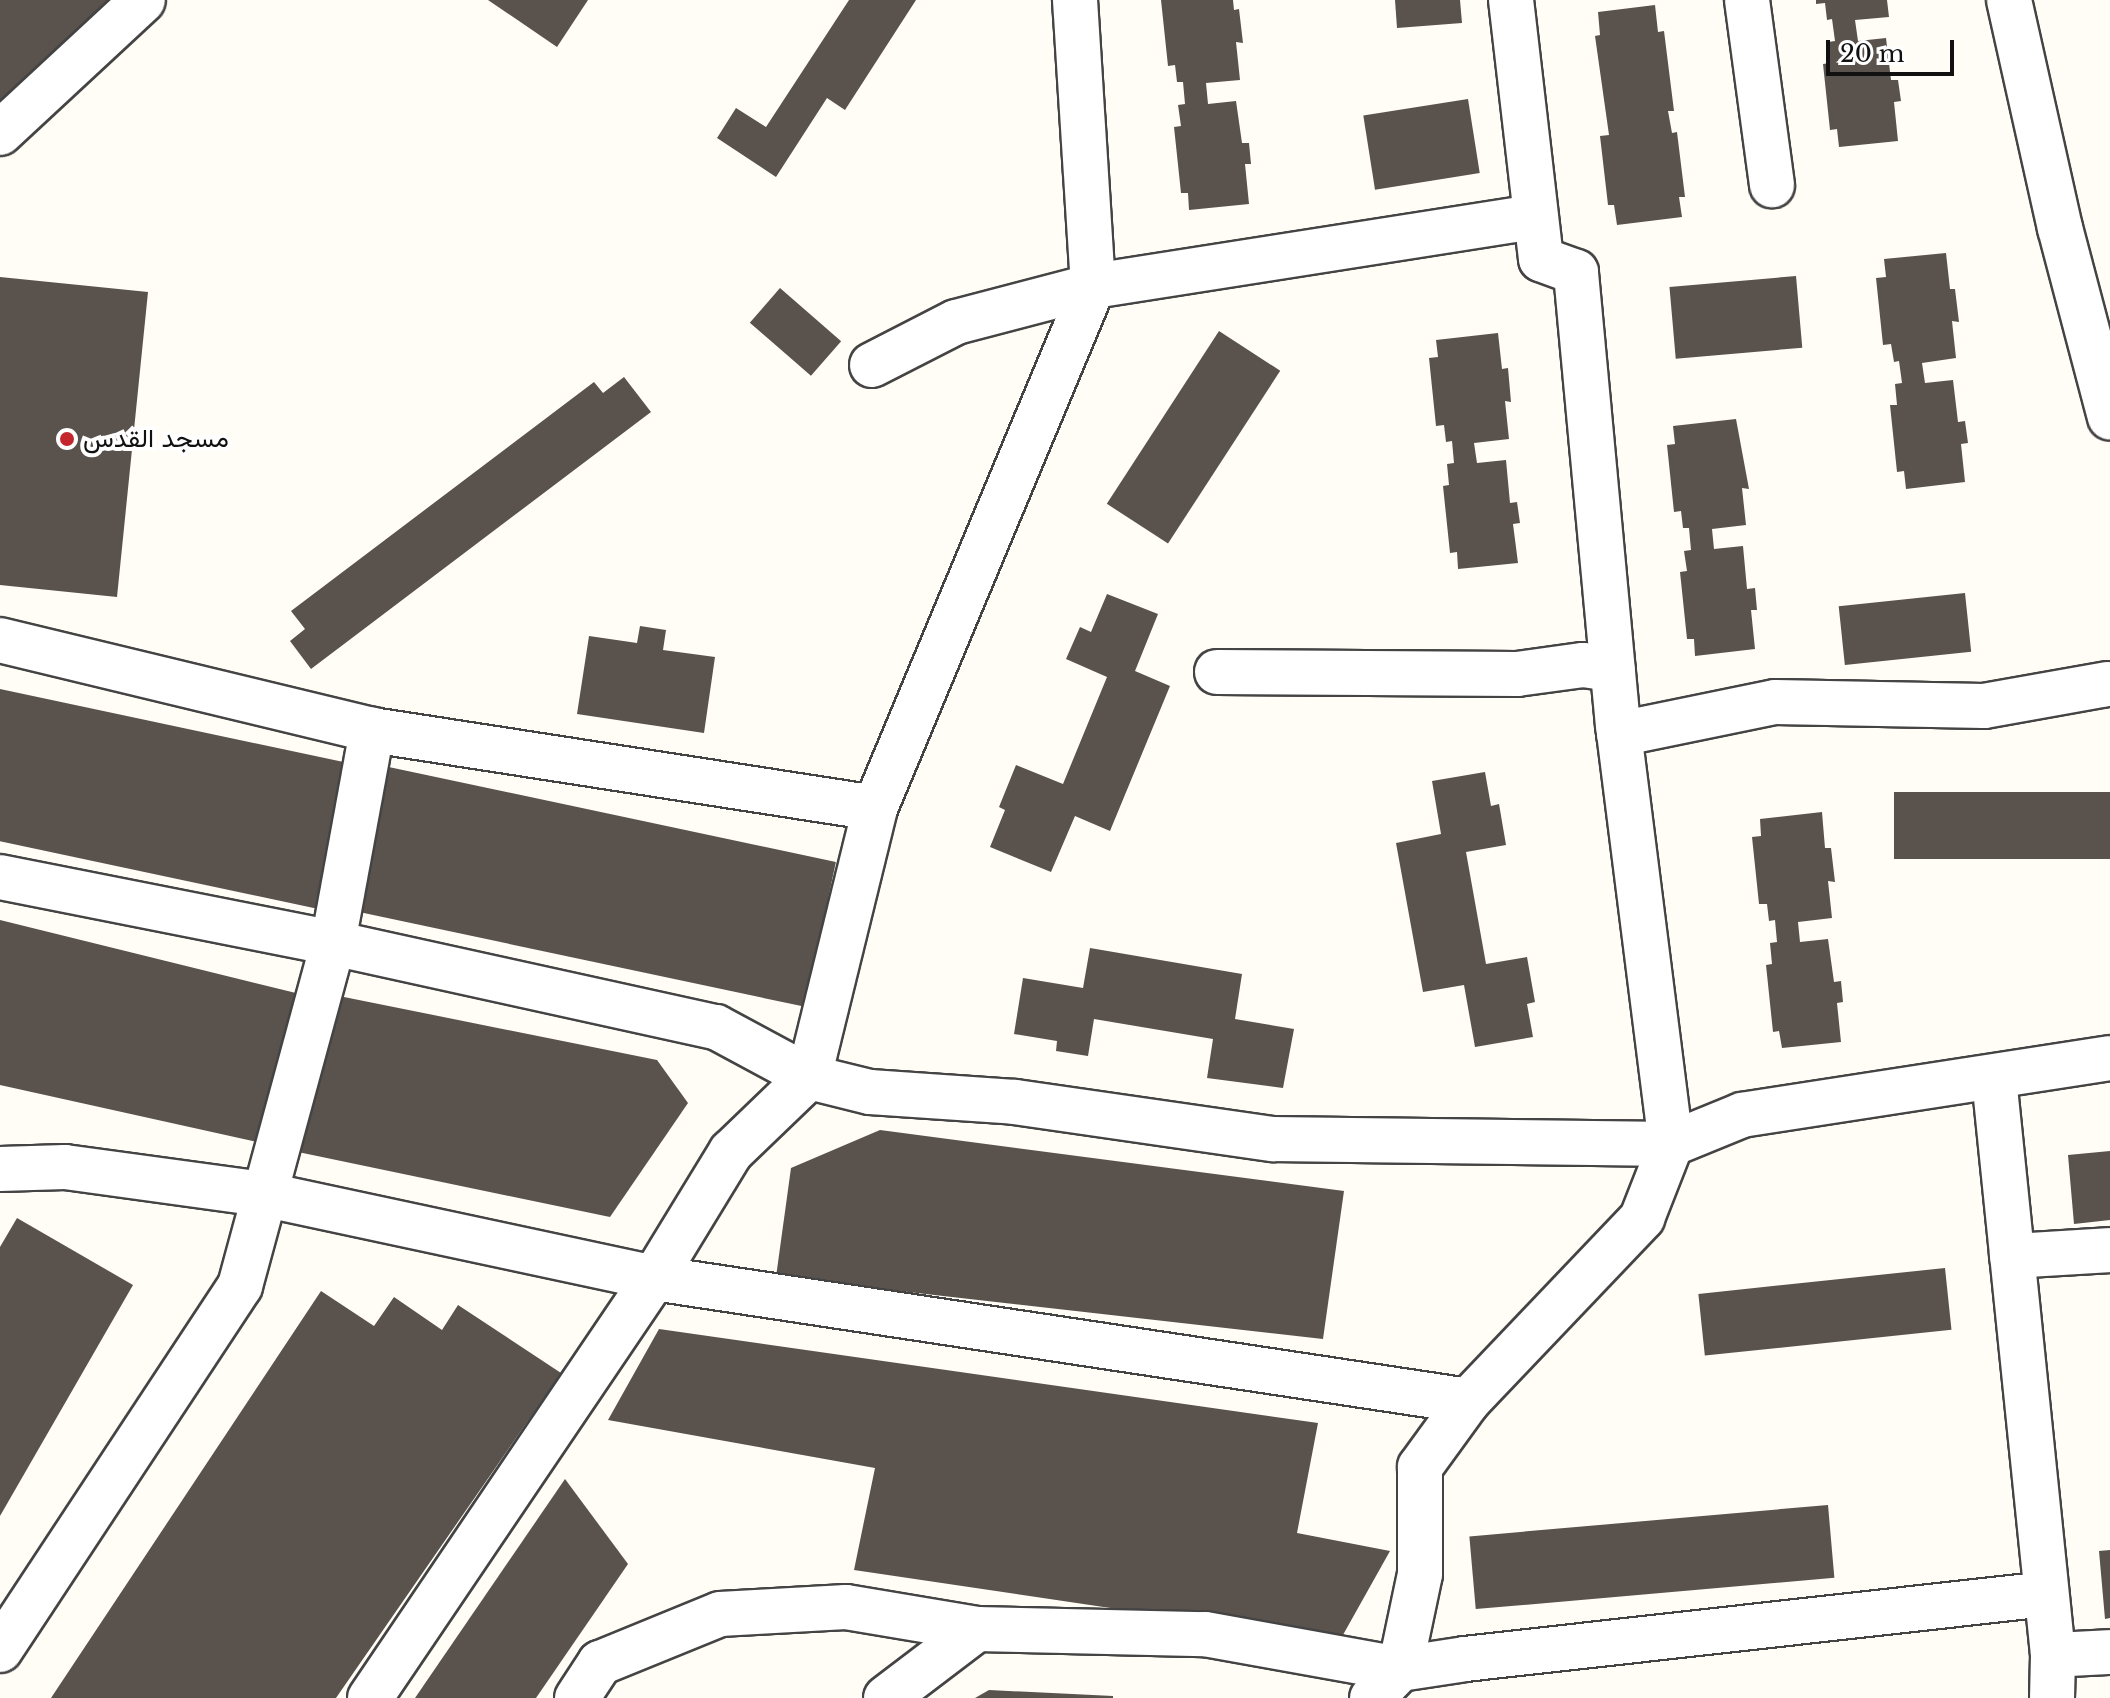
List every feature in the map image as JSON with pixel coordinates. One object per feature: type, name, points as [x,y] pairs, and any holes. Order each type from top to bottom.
[{"type":"street","points":[[0,133],[143,0]]},
{"type":"street","points":[[370,1698],[654,1278],[731,1152],[809,1077],[875,808],[1093,286],[1075,0]]},
{"type":"street","points":[[1386,1684],[1420,1574],[1420,1467],[1468,1401],[1642,1218],[1671,1144],[1619,734],[1576,272],[1541,259],[1511,0]]},
{"type":"street","points":[[1747,0],[1772,185]]},
{"type":"street","points":[[2009,0],[2060,228],[2110,417]]},
{"type":"street","points":[[872,365],[956,322],[1093,286],[1536,217]]},
{"type":"street","points":[[0,640],[372,730],[875,808]]},
{"type":"street","points":[[1217,672],[1517,674],[1583,665],[1613,669]]},
{"type":"street","points":[[1619,734],[1775,702],[1984,706],[2108,684]]},
{"type":"street","points":[[0,1650],[240,1286],[333,943],[372,730]]},
{"type":"street","points":[[0,877],[333,943],[716,1027],[809,1077],[870,1092],[1015,1102],[1273,1139],[1671,1144],[1742,1115],[2110,1058]]},
{"type":"street","points":[[1994,1078],[2053,1655],[2052,1698]]},
{"type":"street","points":[[0,1169],[65,1167],[263,1194],[654,1278],[1468,1401]]},
{"type":"street","points":[[2012,1256],[2110,1250]]},
{"type":"street","points":[[577,1698],[600,1663],[720,1614],[846,1607],[977,1629],[1205,1634],[1386,1684],[1465,1659],[2046,1594]]},
{"type":"street","points":[[886,1698],[977,1629]]},
{"type":"street","points":[[2053,1655],[2110,1652]]},
{"type":"building","points":[[0,0],[115,0],[0,115]]},
{"type":"building","points":[[488,0],[588,0],[557,47]]},
{"type":"building","points":[[849,0],[916,0],[845,110],[827,98],[776,177],[717,138],[736,108],[766,127]]},
{"type":"building","points":[[1161,0],[1233,0],[1234,10],[1239,9],[1243,43],[1236,42],[1240,80],[1206,83],[1208,104],[1236,101],[1242,143],[1249,143],[1251,164],[1245,164],[1249,204],[1189,210],[1188,193],[1181,193],[1174,127],[1181,126],[1178,105],[1185,104],[1183,82],[1177,82],[1175,65],[1168,66]]},
{"type":"building","points":[[1395,0],[1460,0],[1462,23],[1397,28]]},
{"type":"building","points":[[1816,0],[1887,0],[1889,17],[1855,20],[1858,41],[1886,38],[1891,80],[1898,80],[1901,101],[1894,102],[1898,141],[1839,147],[1837,129],[1830,130],[1823,64],[1830,63],[1828,42],[1835,41],[1832,19],[1827,20],[1825,3],[1816,4]]},
{"type":"building","points":[[1655,5],[1658,32],[1664,31],[1674,111],[1668,111],[1672,133],[1677,132],[1685,197],[1679,197],[1682,217],[1617,225],[1614,205],[1608,205],[1600,136],[1609,135],[1595,36],[1600,35],[1598,12]]},
{"type":"building","points":[[1468,99],[1480,173],[1375,190],[1363,116]]},
{"type":"building","points":[[1946,253],[1950,289],[1955,289],[1959,322],[1952,321],[1956,358],[1922,363],[1925,383],[1953,380],[1958,422],[1965,421],[1968,443],[1961,444],[1965,482],[1906,489],[1904,471],[1897,472],[1890,405],[1897,405],[1895,384],[1902,383],[1899,361],[1894,362],[1891,344],[1883,345],[1876,278],[1886,277],[1884,259]]},
{"type":"building","points":[[1796,276],[1802,348],[1676,359],[1669,287]]},
{"type":"building","name":"مسجد القدس","points":[[0,277],[148,292],[117,597],[0,585]]},
{"type":"building","points":[[780,288],[841,341],[811,376],[750,323]]},
{"type":"building","points":[[1219,331],[1280,371],[1168,544],[1107,504]]},
{"type":"building","points":[[1498,333],[1502,369],[1508,368],[1511,402],[1505,401],[1509,439],[1474,443],[1477,463],[1506,460],[1510,503],[1517,502],[1520,523],[1513,524],[1518,563],[1458,569],[1457,552],[1450,553],[1443,486],[1449,485],[1447,464],[1454,463],[1452,441],[1446,442],[1444,425],[1436,426],[1429,358],[1438,357],[1436,340]]},
{"type":"building","points":[[624,377],[651,412],[311,669],[290,641],[305,629],[291,611],[594,382],[603,393]]},
{"type":"building","points":[[1736,419],[1749,489],[1742,488],[1746,525],[1712,529],[1714,549],[1743,546],[1747,589],[1755,588],[1757,610],[1751,610],[1755,649],[1695,656],[1694,639],[1687,639],[1680,572],[1687,571],[1684,551],[1691,550],[1689,528],[1683,528],[1681,511],[1674,512],[1667,445],[1675,444],[1673,426]]},
{"type":"building","points":[[1965,593],[1971,652],[1845,665],[1839,606]]},
{"type":"building","points":[[1107,594],[1158,614],[1135,671],[1170,686],[1110,831],[1075,816],[1051,872],[990,847],[1005,810],[999,807],[1016,765],[1063,784],[1107,677],[1066,659],[1080,627],[1091,632]]},
{"type":"building","points":[[640,626],[666,630],[663,650],[715,657],[704,733],[577,714],[589,636],[637,643]]},
{"type":"building","points":[[0,689],[348,763],[317,909],[0,841]]},
{"type":"building","points":[[384,766],[836,862],[805,1007],[353,911]]},
{"type":"building","points":[[1485,772],[1491,806],[1499,804],[1506,845],[1466,852],[1486,964],[1527,957],[1535,1002],[1527,1004],[1533,1037],[1475,1047],[1464,985],[1423,992],[1396,843],[1441,834],[1432,781]]},
{"type":"building","points":[[1894,792],[2110,792],[2110,859],[1894,859]]},
{"type":"building","points":[[1822,812],[1825,848],[1831,848],[1835,882],[1828,881],[1832,918],[1798,922],[1800,942],[1828,939],[1834,982],[1841,981],[1843,1002],[1837,1003],[1841,1042],[1782,1048],[1779,1031],[1773,1032],[1766,965],[1772,964],[1770,943],[1777,942],[1775,920],[1769,921],[1767,904],[1759,904],[1752,837],[1761,836],[1760,819]]},
{"type":"building","points":[[0,920],[300,994],[262,1143],[0,1085]]},
{"type":"building","points":[[1090,948],[1242,974],[1235,1019],[1294,1029],[1283,1088],[1207,1078],[1213,1039],[1094,1019],[1088,1056],[1056,1051],[1057,1041],[1014,1034],[1023,978],[1083,988]]},
{"type":"building","points":[[334,995],[657,1060],[688,1103],[610,1217],[298,1152]]},
{"type":"building","points":[[880,1130],[1344,1191],[1323,1339],[776,1277],[791,1168]]},
{"type":"building","points":[[2110,1151],[2110,1220],[2074,1224],[2068,1155]]},
{"type":"building","points":[[17,1218],[133,1285],[0,1516],[0,1247]]},
{"type":"building","points":[[1945,1268],[1951,1330],[1705,1356],[1698,1294]]},
{"type":"building","points":[[321,1291],[374,1326],[394,1297],[442,1330],[458,1305],[561,1373],[336,1698],[51,1698]]},
{"type":"building","points":[[659,1329],[1318,1423],[1297,1533],[1390,1551],[1339,1642],[854,1570],[875,1468],[608,1420]]},
{"type":"building","points":[[565,1479],[628,1564],[536,1698],[415,1698]]},
{"type":"building","points":[[1828,1505],[1834,1578],[1476,1609],[1469,1536]]},
{"type":"building","points":[[2110,1550],[2110,1618],[2105,1619],[2099,1551]]},
{"type":"building","points":[[989,1690],[1113,1696],[1113,1698],[975,1698]]},
{"type":"place","name":"مسجد القدس","points":[[67,439]]}]
